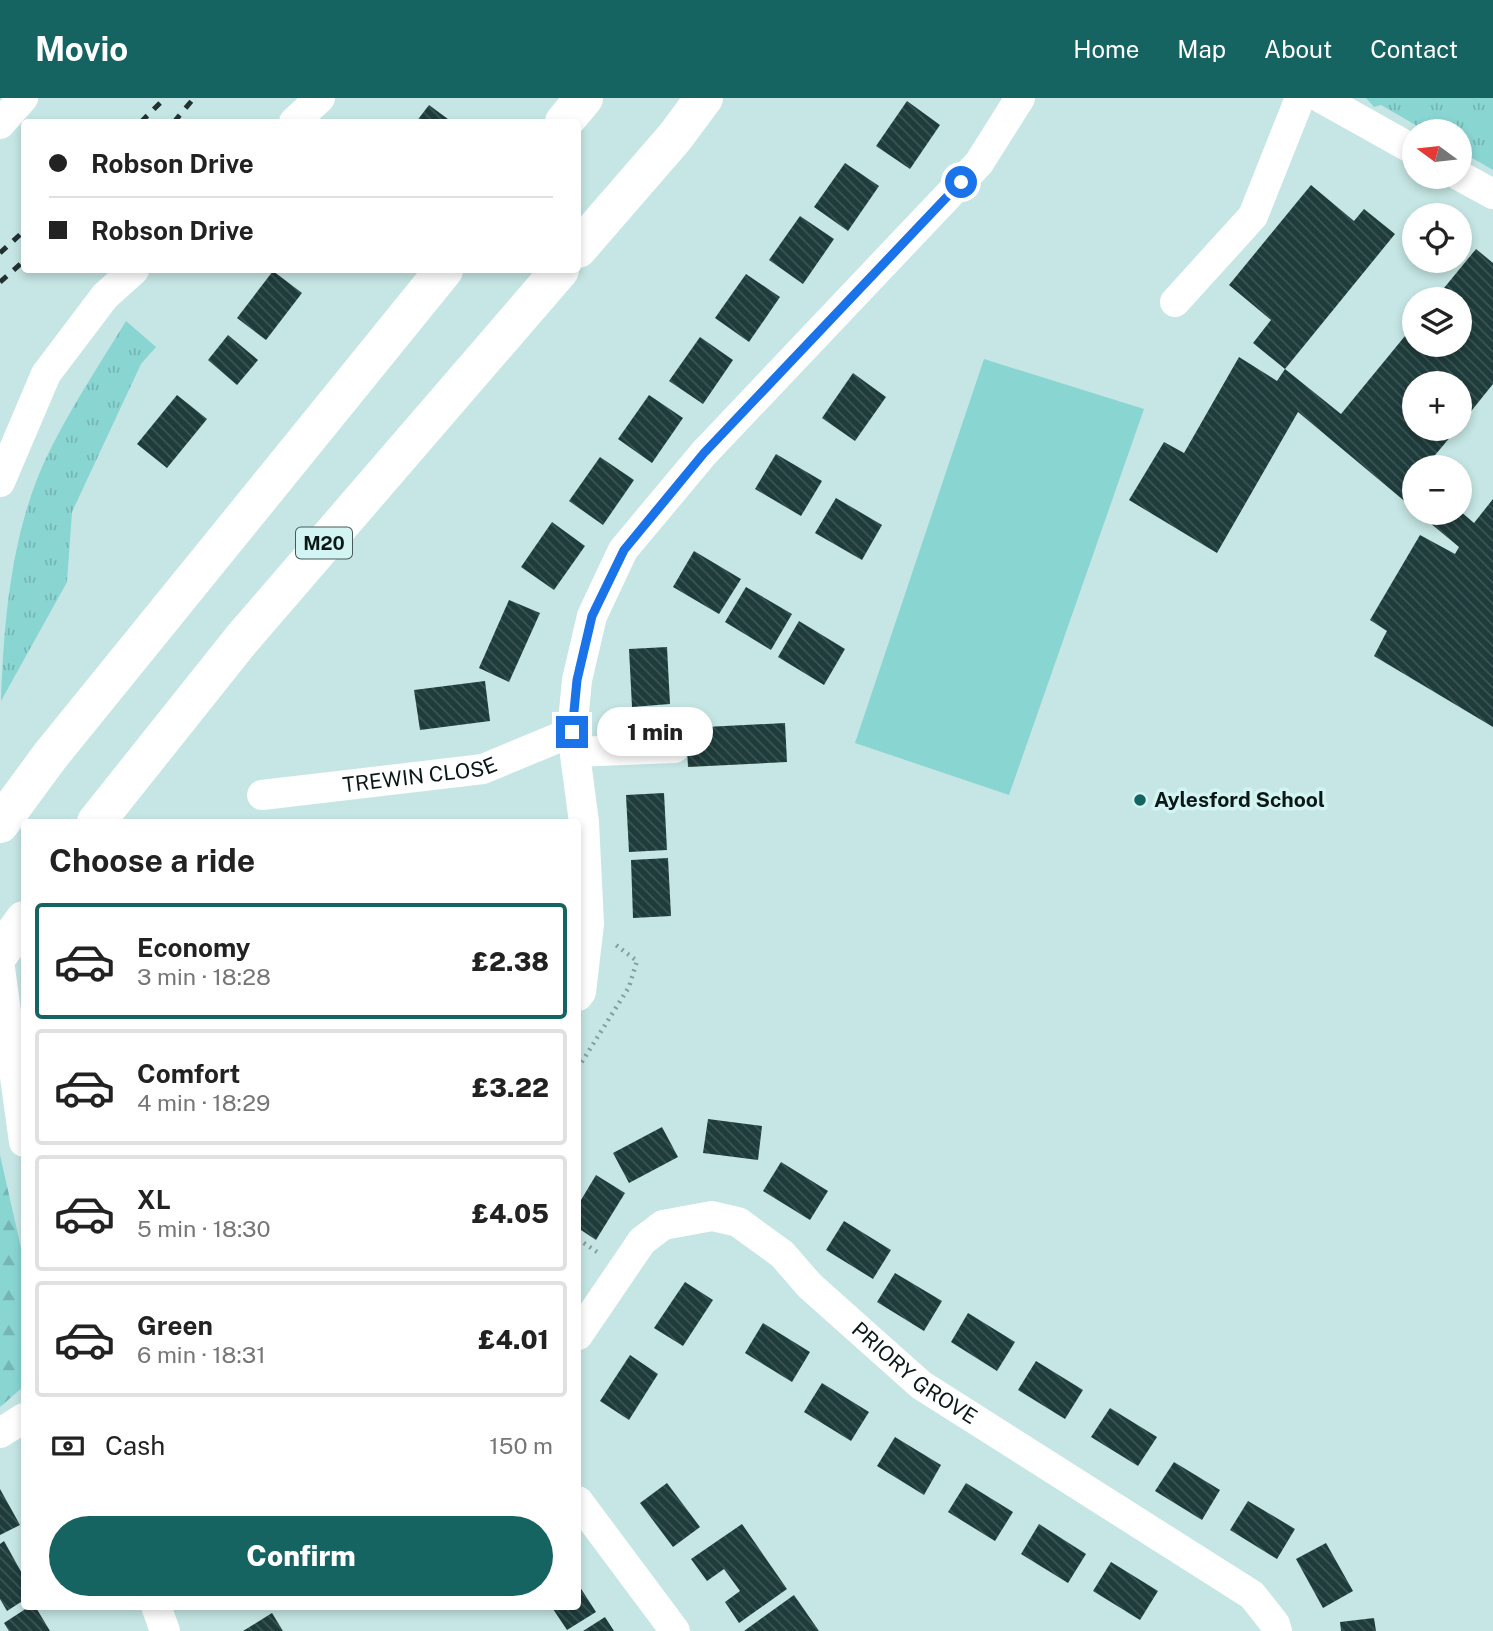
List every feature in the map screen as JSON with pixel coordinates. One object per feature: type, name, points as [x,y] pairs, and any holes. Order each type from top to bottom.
[{"type":"highway","points":[[566,119],[583,98]]},
{"type":"highway","points":[[581,246],[675,137],[704,98]]},
{"type":"highway","points":[[0,824],[50,756],[442,273]]},
{"type":"highway","name":"M20","points":[[98,819],[241,640],[557,273]]},
{"type":"highway","points":[[0,953],[21,924]]},
{"type":"street","points":[[0,124],[23,98]]},
{"type":"street","points":[[297,119],[320,98]]},
{"type":"street","points":[[581,992],[589,924],[584,822],[573,742],[577,680],[592,616],[624,550],[704,453],[979,163],[1020,98]]},
{"type":"street","points":[[1175,302],[1253,216],[1300,98]]},
{"type":"street","points":[[1321,98],[1402,143]]},
{"type":"street","points":[[1472,183],[1493,194]]},
{"type":"street","points":[[0,433],[12,405],[46,374],[105,296],[131,273]]},
{"type":"street","points":[[0,482],[46,374]]},
{"type":"street","points":[[573,742],[674,748]]},
{"type":"street","name":"TREWIN CLOSE","points":[[262,795],[483,769],[573,742]]},
{"type":"street","points":[[0,968],[21,1120]]},
{"type":"street","name":"PRIORY GROVE","points":[[581,1331],[642,1241],[663,1225],[712,1216],[738,1222],[782,1254],[810,1286],[921,1385],[1252,1595],[1275,1623],[1277,1631]]},
{"type":"street","points":[[0,1433],[21,1420]]},
{"type":"street","points":[[581,1505],[675,1631]]},
{"type":"street","points":[[157,1610],[165,1631]]},
{"type":"green space","points":[[1366,98],[1493,98],[1493,170],[1472,158],[1472,119],[1405,119],[1381,105],[1374,107]]},
{"type":"green space","points":[[126,321],[156,347],[141,364],[72,512],[67,582],[1,701],[8,603],[19,538],[28,506],[38,476],[60,430]]},
{"type":"green space","points":[[984,359],[1144,409],[1009,795],[855,743]]},
{"type":"green space","points":[[0,1155],[21,1248],[21,1389],[0,1407]]},
{"type":"building","points":[[907,101],[940,125],[910,169],[876,146]]},
{"type":"building","points":[[429,105],[448,119],[418,119]]},
{"type":"building","points":[[845,163],[879,186],[848,231],[814,207]]},
{"type":"building","points":[[1311,185],[1354,221],[1364,209],[1395,234],[1285,369],[1253,343],[1271,320],[1229,285]]},
{"type":"building","points":[[800,216],[834,239],[803,284],[769,260]]},
{"type":"building","points":[[1476,249],[1493,263],[1493,384],[1472,410],[1472,371],[1402,371],[1402,441],[1447,441],[1435,455],[1402,455],[1402,499],[1298,412],[1217,553],[1129,500],[1164,442],[1184,453],[1239,357],[1277,381],[1285,369],[1341,414],[1402,340],[1402,357],[1472,357],[1472,287],[1445,287],[1456,273],[1472,273],[1472,254]]},
{"type":"building","points":[[271,273],[276,273],[302,293],[266,340],[237,318]]},
{"type":"building","points":[[746,274],[780,297],[749,342],[715,318]]},
{"type":"building","points":[[228,335],[258,360],[237,385],[208,360]]},
{"type":"building","points":[[700,337],[733,360],[703,404],[669,381]]},
{"type":"building","points":[[853,373],[886,397],[855,441],[822,418]]},
{"type":"building","points":[[177,395],[207,419],[167,468],[137,444]]},
{"type":"building","points":[[649,395],[683,418],[652,463],[618,439]]},
{"type":"building","points":[[776,454],[822,481],[801,516],[755,489]]},
{"type":"building","points":[[600,457],[634,480],[603,525],[569,501]]},
{"type":"building","points":[[836,498],[882,525],[862,560],[815,533]]},
{"type":"building","points":[[1493,499],[1493,727],[1374,656],[1387,631],[1370,620],[1420,535],[1455,554],[1459,547],[1432,525],[1474,523]]},
{"type":"building","points":[[552,522],[585,546],[554,590],[521,567]]},
{"type":"building","points":[[694,551],[741,579],[719,614],[673,587]]},
{"type":"building","points":[[746,587],[792,614],[771,650],[725,622]]},
{"type":"building","points":[[509,600],[540,613],[509,682],[479,668]]},
{"type":"building","points":[[799,621],[845,649],[824,685],[778,657]]},
{"type":"building","points":[[667,647],[670,704],[632,707],[629,649]]},
{"type":"building","points":[[485,681],[490,721],[420,730],[414,690]]},
{"type":"building","points":[[785,723],[787,762],[688,767],[686,728]]},
{"type":"building","points":[[664,793],[667,850],[629,852],[626,795]]},
{"type":"building","points":[[668,858],[671,916],[633,918],[631,860]]},
{"type":"building","points":[[708,1119],[762,1126],[758,1160],[703,1153]]},
{"type":"building","points":[[662,1127],[678,1157],[629,1183],[613,1153]]},
{"type":"building","points":[[781,1162],[828,1191],[810,1220],[763,1191]]},
{"type":"building","points":[[596,1175],[625,1193],[596,1240],[581,1230],[581,1200]]},
{"type":"building","points":[[844,1221],[891,1250],[873,1279],[826,1250]]},
{"type":"building","points":[[895,1273],[942,1301],[924,1331],[877,1302]]},
{"type":"building","points":[[685,1282],[713,1300],[683,1346],[654,1328]]},
{"type":"building","points":[[968,1313],[1015,1342],[997,1371],[951,1342]]},
{"type":"building","points":[[763,1323],[810,1352],[792,1382],[745,1353]]},
{"type":"building","points":[[630,1355],[658,1374],[629,1420],[600,1401]]},
{"type":"building","points":[[1036,1361],[1083,1390],[1065,1419],[1018,1390]]},
{"type":"building","points":[[822,1383],[869,1412],[851,1441],[804,1412]]},
{"type":"building","points":[[1110,1408],[1157,1437],[1138,1466],[1091,1437]]},
{"type":"building","points":[[895,1437],[941,1465],[924,1495],[877,1466]]},
{"type":"building","points":[[1174,1462],[1220,1490],[1202,1520],[1155,1491]]},
{"type":"building","points":[[667,1483],[700,1527],[673,1547],[640,1503]]},
{"type":"building","points":[[966,1483],[1013,1512],[995,1541],[948,1512]]},
{"type":"building","points":[[0,1489],[20,1525],[0,1535]]},
{"type":"building","points":[[1248,1501],[1295,1529],[1277,1559],[1230,1530]]},
{"type":"building","points":[[742,1524],[787,1589],[739,1623],[725,1602],[740,1591],[724,1569],[707,1581],[691,1559]]},
{"type":"building","points":[[1039,1524],[1086,1554],[1068,1583],[1021,1554]]},
{"type":"building","points":[[4,1541],[21,1572],[21,1602],[7,1611],[0,1599],[0,1544]]},
{"type":"building","points":[[1326,1543],[1353,1591],[1323,1608],[1296,1559]]},
{"type":"building","points":[[1111,1562],[1158,1591],[1140,1620],[1093,1591]]},
{"type":"building","points":[[581,1589],[596,1612],[567,1630],[554,1610],[581,1610]]},
{"type":"building","points":[[794,1595],[819,1631],[744,1631]]},
{"type":"building","points":[[24,1610],[37,1610],[50,1631],[9,1631],[4,1623]]},
{"type":"building","points":[[272,1613],[283,1631],[243,1631]]},
{"type":"building","points":[[605,1617],[614,1631],[583,1631]]},
{"type":"building","points":[[1374,1618],[1376,1631],[1341,1631],[1340,1622]]},
{"type":"railway","points":[[144,119],[165,98]]},
{"type":"railway","points":[[176,119],[194,98]]},
{"type":"railway","points":[[0,253],[21,234]]},
{"type":"railway","points":[[0,282],[21,264]]},
{"type":"place","name":"Aylesford School","points":[[1140,800]]},
{"type":"route","points":[[572,732],[577,680],[592,616],[624,550],[704,453],[961,182]]}]
